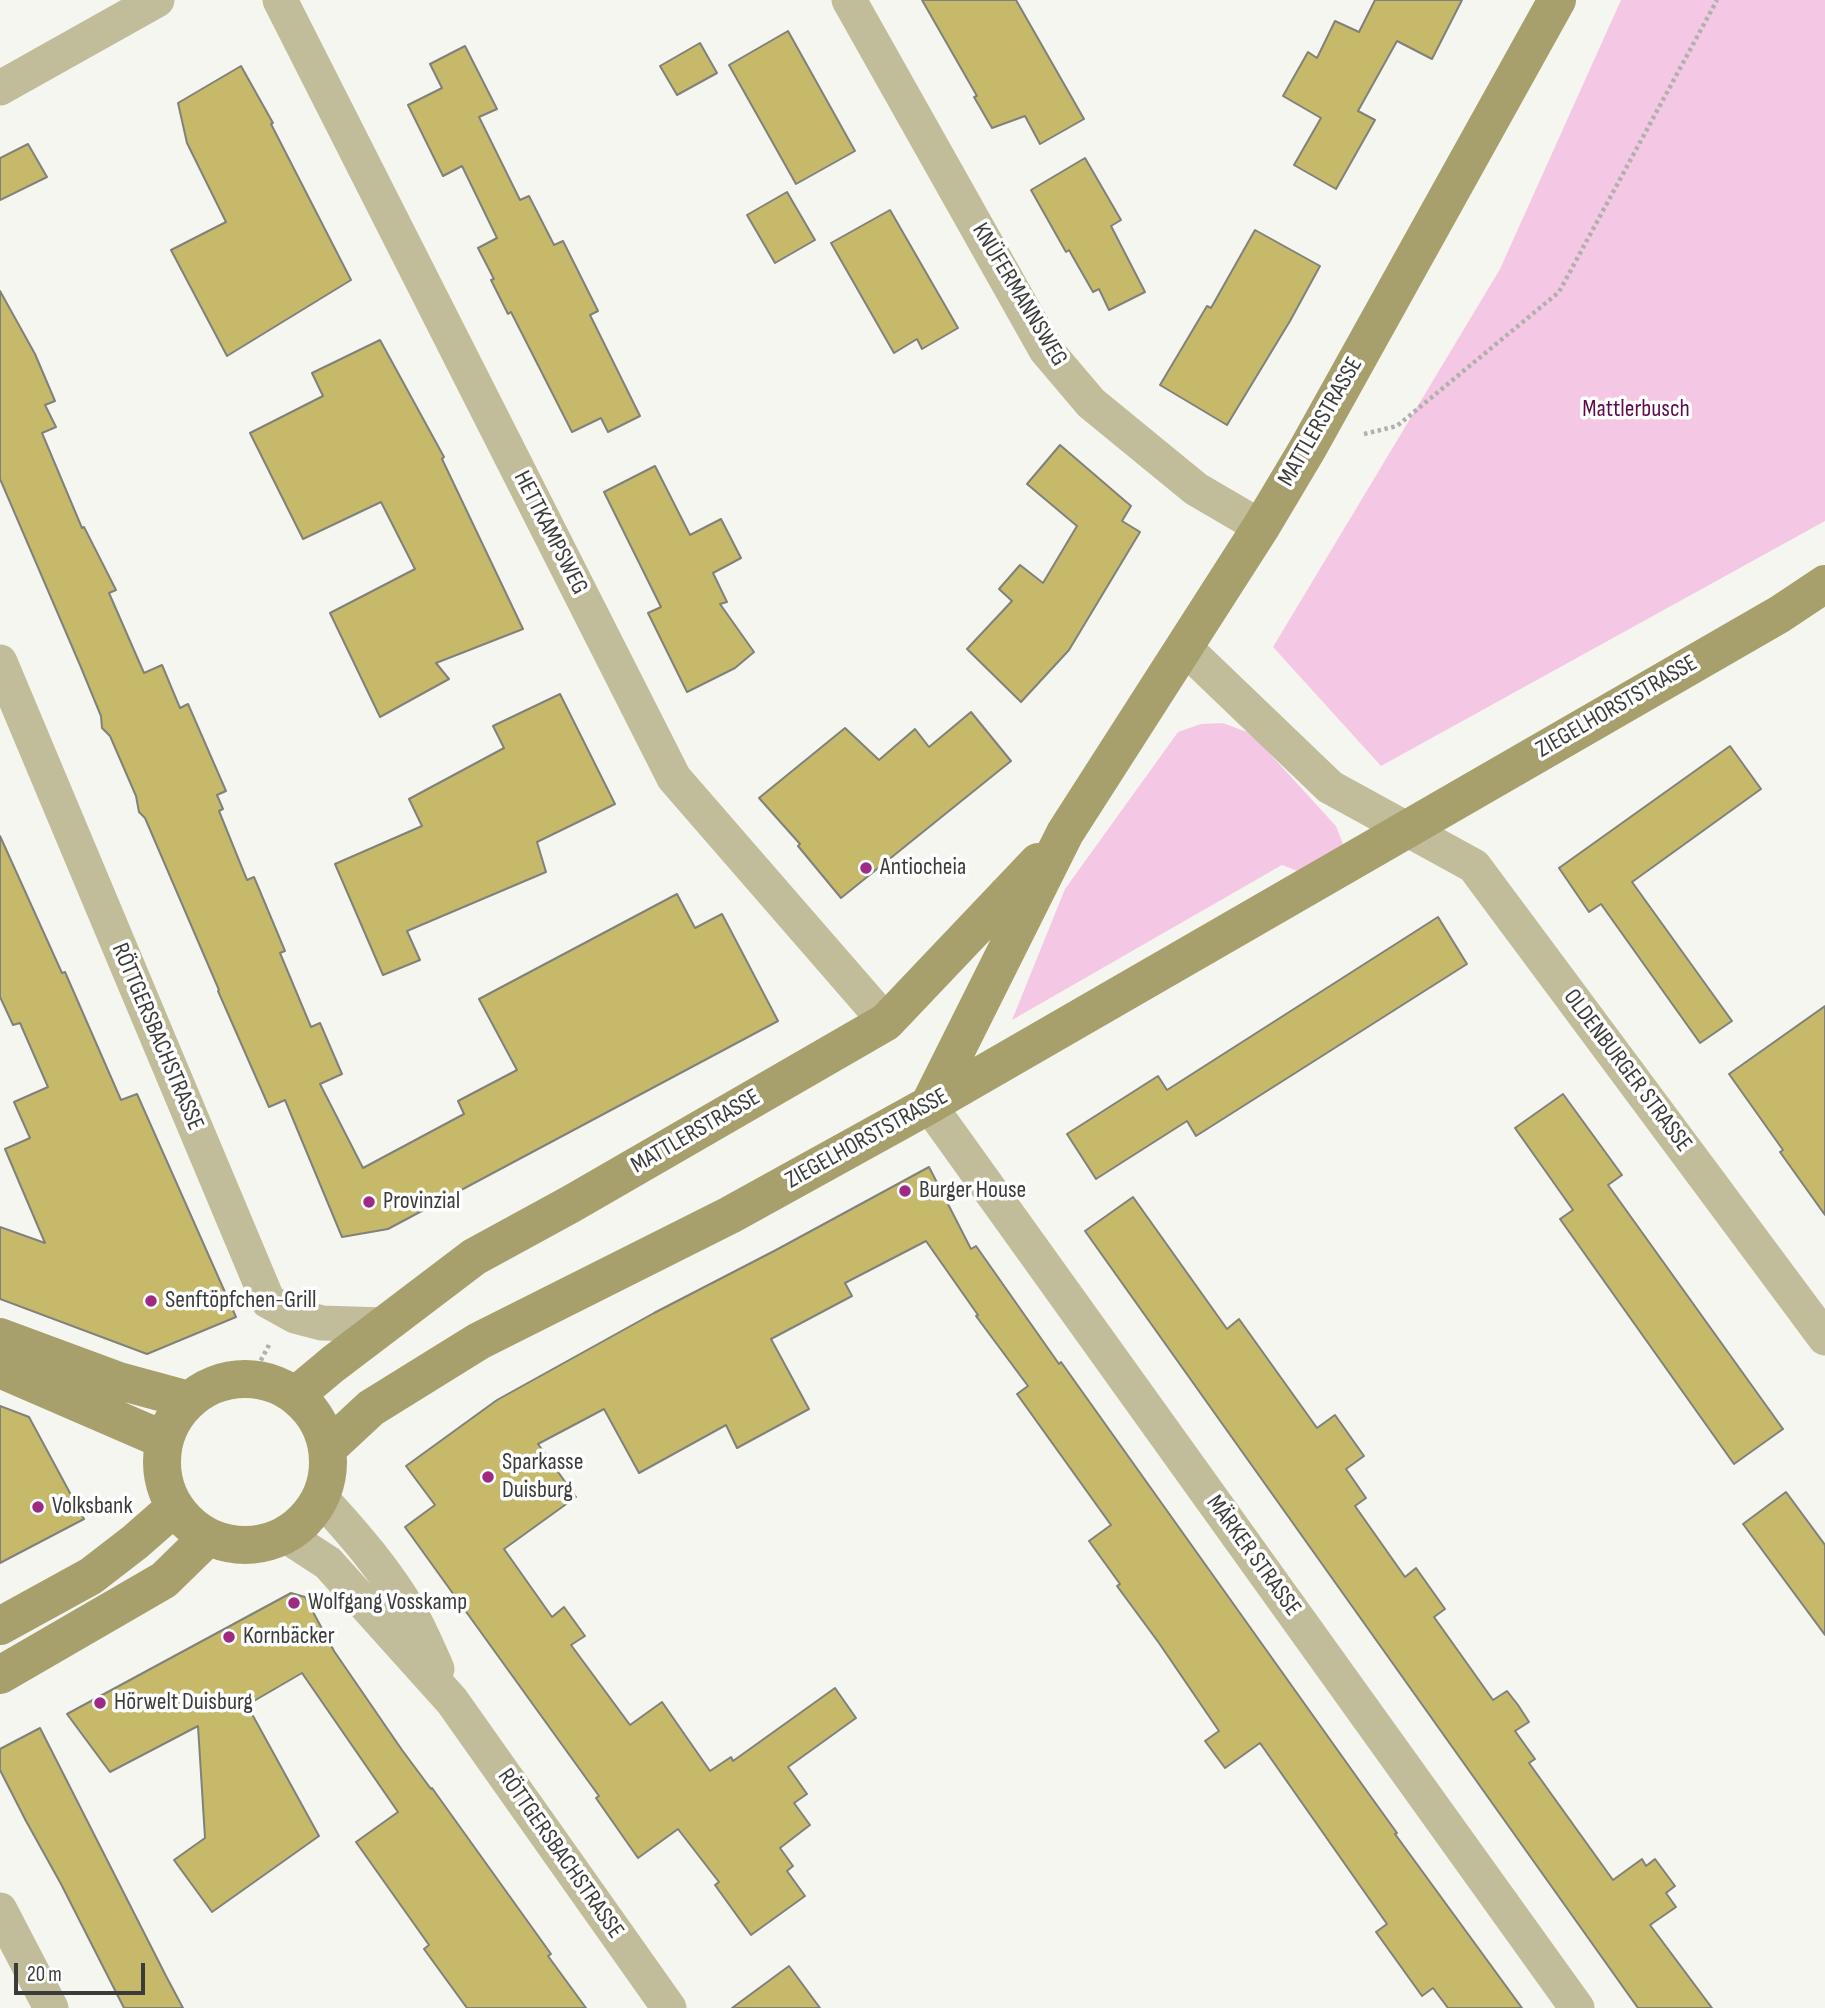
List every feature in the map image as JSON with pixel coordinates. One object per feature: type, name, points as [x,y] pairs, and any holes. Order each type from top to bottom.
[{"type":"street","points":[[0,88],[157,0]]},
{"type":"street","name":"HETTKAMPSWEG","points":[[280,0],[674,778],[886,1022]]},
{"type":"street","name":"KNÜFERMANNSWEG","points":[[849,0],[1046,350],[1091,403],[1196,489],[1261,527]]},
{"type":"street","name":"MATTLERSTRASSE","points":[[929,1105],[1065,833],[1261,527],[1308,448],[1557,0]]},
{"type":"street","name":"ZIEGELHORSTSTRASSE","points":[[328,1448],[371,1408],[480,1341],[730,1215],[929,1105],[1768,621],[1825,584]]},
{"type":"street","points":[[1184,647],[1330,787],[1408,828]]},
{"type":"street","name":"RÖTTGERSBACHSTRASSE","points":[[0,662],[268,1301],[295,1316],[322,1323],[384,1325]]},
{"type":"street","name":"OLDENBURGER STRASSE","points":[[1408,828],[1474,866],[1825,1338]]},
{"type":"street","name":"MATTLERSTRASSE","points":[[296,1395],[474,1257],[886,1022],[1065,833]]},
{"type":"street","name":"MÄRKER STRASSE","points":[[929,1105],[1577,2008]]},
{"type":"street","points":[[0,1338],[119,1381],[190,1400]]},
{"type":"street","points":[[0,1369],[164,1440]]},
{"type":"street","points":[[251,1379],[273,1383],[296,1395],[311,1410],[328,1448],[328,1473],[321,1498],[306,1520],[285,1535],[260,1544],[233,1545],[208,1537],[175,1507],[166,1489],[162,1463],[164,1440],[171,1423],[190,1400],[218,1383],[251,1379]]},
{"type":"street","name":"RÖTTGERSBACHSTRASSE","points":[[321,1498],[359,1540],[411,1615],[452,1701]]},
{"type":"street","points":[[0,1626],[91,1576],[175,1507]]},
{"type":"street","name":"RÖTTGERSBACHSTRASSE","points":[[285,1535],[328,1563],[452,1701],[669,2008]]},
{"type":"street","points":[[0,1675],[163,1580],[208,1537]]},
{"type":"street","points":[[0,1910],[51,2008]]},
{"type":"path","points":[[1308,448],[1397,426],[1559,292],[1717,0]]},
{"type":"green space","name":"Mattlerbusch","points":[[1621,0],[1825,0],[1825,521],[1381,766],[1273,647],[1500,269]]},
{"type":"green space","points":[[1223,723],[1247,732],[1261,744],[1336,826],[1343,844],[1313,877],[1282,865],[1012,1020],[1065,889],[1178,732],[1201,724]]},
{"type":"building","points":[[922,0],[1016,0],[1084,119],[1040,144],[1025,116],[992,128],[974,97],[977,96]]},
{"type":"building","points":[[1375,0],[1462,0],[1432,59],[1397,41],[1358,111],[1375,120],[1336,189],[1294,165],[1321,118],[1283,96],[1308,52],[1317,58],[1335,21],[1359,32]]},
{"type":"building","points":[[788,31],[855,151],[796,184],[729,65]]},
{"type":"building","points":[[700,43],[717,73],[677,95],[660,66]]},
{"type":"building","points":[[465,46],[497,109],[479,117],[520,200],[529,196],[554,245],[563,241],[598,311],[590,315],[640,416],[608,432],[601,418],[572,432],[511,312],[508,314],[491,280],[494,279],[478,248],[497,238],[462,166],[443,176],[408,105],[442,88],[430,64]]},
{"type":"building","points":[[241,66],[273,123],[271,124],[351,280],[227,356],[171,250],[226,222],[187,143],[178,103]]},
{"type":"building","points":[[28,144],[47,177],[0,200],[0,158]]},
{"type":"building","points":[[1085,158],[1121,220],[1111,226],[1145,292],[1109,310],[1099,289],[1093,292],[1069,250],[1066,252],[1031,190]]},
{"type":"building","points":[[787,192],[815,240],[775,263],[747,215]]},
{"type":"building","points":[[890,210],[958,328],[922,349],[917,339],[894,353],[831,243]]},
{"type":"building","points":[[1255,230],[1320,266],[1227,425],[1160,385],[1207,306],[1211,308]]},
{"type":"building","points":[[0,291],[35,354],[55,401],[45,405],[56,427],[42,433],[82,528],[84,527],[116,590],[109,593],[144,673],[162,665],[180,708],[188,704],[226,791],[217,795],[223,809],[219,811],[247,880],[254,877],[285,951],[280,953],[311,1027],[320,1023],[342,1074],[320,1084],[363,1168],[464,1114],[458,1101],[517,1070],[479,999],[677,894],[695,928],[722,914],[778,1021],[388,1229],[342,1237],[285,1100],[269,1107],[145,818],[139,812],[136,796],[110,736],[102,728],[101,716],[0,479]]},
{"type":"building","points":[[380,340],[444,457],[442,459],[523,629],[436,663],[449,679],[380,717],[330,613],[415,569],[381,502],[303,539],[250,433],[323,396],[312,373]]},
{"type":"building","points":[[1060,445],[1131,506],[1122,521],[1140,532],[1069,650],[1021,702],[967,649],[1012,601],[999,589],[1020,565],[1043,583],[1077,526],[1027,484]]},
{"type":"building","points":[[655,466],[690,535],[721,519],[741,558],[713,573],[727,602],[720,604],[754,652],[735,668],[687,692],[648,613],[661,607],[604,492]]},
{"type":"building","points":[[560,694],[615,804],[537,842],[546,872],[407,931],[420,960],[383,975],[335,864],[422,826],[409,799],[504,748],[493,726]]},
{"type":"building","points":[[971,712],[1011,761],[841,898],[798,846],[800,844],[759,798],[845,728],[879,760],[915,729],[929,747]]},
{"type":"building","points":[[1730,746],[1761,789],[1632,882],[1732,1021],[1700,1043],[1601,904],[1589,912],[1559,868]]},
{"type":"building","points":[[0,836],[62,973],[65,972],[121,1100],[137,1094],[236,1317],[147,1354],[0,1299],[0,1227],[45,1243],[5,1149],[30,1138],[14,1102],[48,1087],[20,1023],[13,1025],[0,997]]},
{"type":"building","points":[[1438,917],[1467,964],[1196,1136],[1187,1121],[1096,1179],[1067,1134],[1158,1076],[1167,1090]]},
{"type":"building","points":[[1825,1006],[1825,1215],[1729,1074]]},
{"type":"building","points":[[1563,1094],[1622,1175],[1608,1185],[1783,1429],[1734,1464],[1560,1219],[1573,1210],[1515,1128]]},
{"type":"building","points":[[929,1167],[971,1249],[976,1246],[1059,1364],[1061,1362],[1397,1833],[1395,1834],[1522,2008],[1448,2008],[1433,1988],[1422,1996],[1376,1932],[1387,1924],[1260,1743],[1225,1768],[1205,1741],[1219,1731],[1117,1586],[1120,1584],[1089,1541],[1111,1525],[1017,1394],[1028,1386],[976,1316],[978,1315],[926,1241],[845,1283],[852,1296],[771,1339],[809,1409],[737,1448],[726,1425],[639,1473],[604,1409],[538,1444],[576,1497],[504,1549],[552,1617],[564,1607],[585,1636],[571,1645],[630,1725],[662,1702],[710,1771],[731,1757],[733,1761],[835,1688],[856,1718],[788,1767],[807,1794],[794,1803],[810,1825],[780,1848],[793,1866],[787,1871],[805,1896],[751,1935],[715,1885],[719,1882],[678,1829],[638,1858],[596,1798],[599,1796],[405,1527],[435,1505],[406,1466],[497,1400]]},
{"type":"building","points":[[1133,1197],[1227,1329],[1239,1319],[1317,1428],[1335,1415],[1364,1456],[1346,1469],[1366,1498],[1355,1506],[1405,1577],[1416,1568],[1445,1609],[1434,1617],[1493,1700],[1507,1691],[1518,1705],[1529,1722],[1515,1731],[1535,1759],[1529,1763],[1613,1880],[1642,1859],[1646,1866],[1655,1859],[1675,1886],[1666,1893],[1676,1907],[1650,1925],[1712,2008],[1638,2008],[1085,1231]]},
{"type":"building","points":[[0,1406],[29,1417],[84,1519],[0,1563]]},
{"type":"building","points":[[1786,1492],[1825,1545],[1825,1635],[1743,1524]]},
{"type":"building","points":[[291,1593],[305,1597],[334,1651],[402,1750],[551,1954],[548,1956],[586,2008],[467,2008],[424,1949],[429,1945],[356,1842],[398,1812],[302,1673],[247,1705],[319,1836],[212,1912],[174,1860],[205,1838],[198,1726],[110,1772],[67,1714]]},
{"type":"building","points":[[40,1728],[183,2008],[124,2008],[26,1821],[0,1770],[0,1749]]},
{"type":"building","points":[[789,1966],[820,2008],[732,2008]]},
{"type":"place","name":"Antiocheia","points":[[866,868]]},
{"type":"place","name":"Burger House","points":[[905,1191]]},
{"type":"place","name":"Provinzial","points":[[369,1202]]},
{"type":"place","name":"Senftöpfchen-Grill","points":[[151,1301]]},
{"type":"place","name":"Sparkasse Duisburg","points":[[488,1477]]},
{"type":"place","name":"Volksbank","points":[[38,1507]]},
{"type":"place","name":"Wolfgang Vosskamp","points":[[294,1603]]},
{"type":"place","name":"Kornbäcker","points":[[229,1637]]},
{"type":"place","name":"Hörwelt Duisburg","points":[[100,1703]]}]
